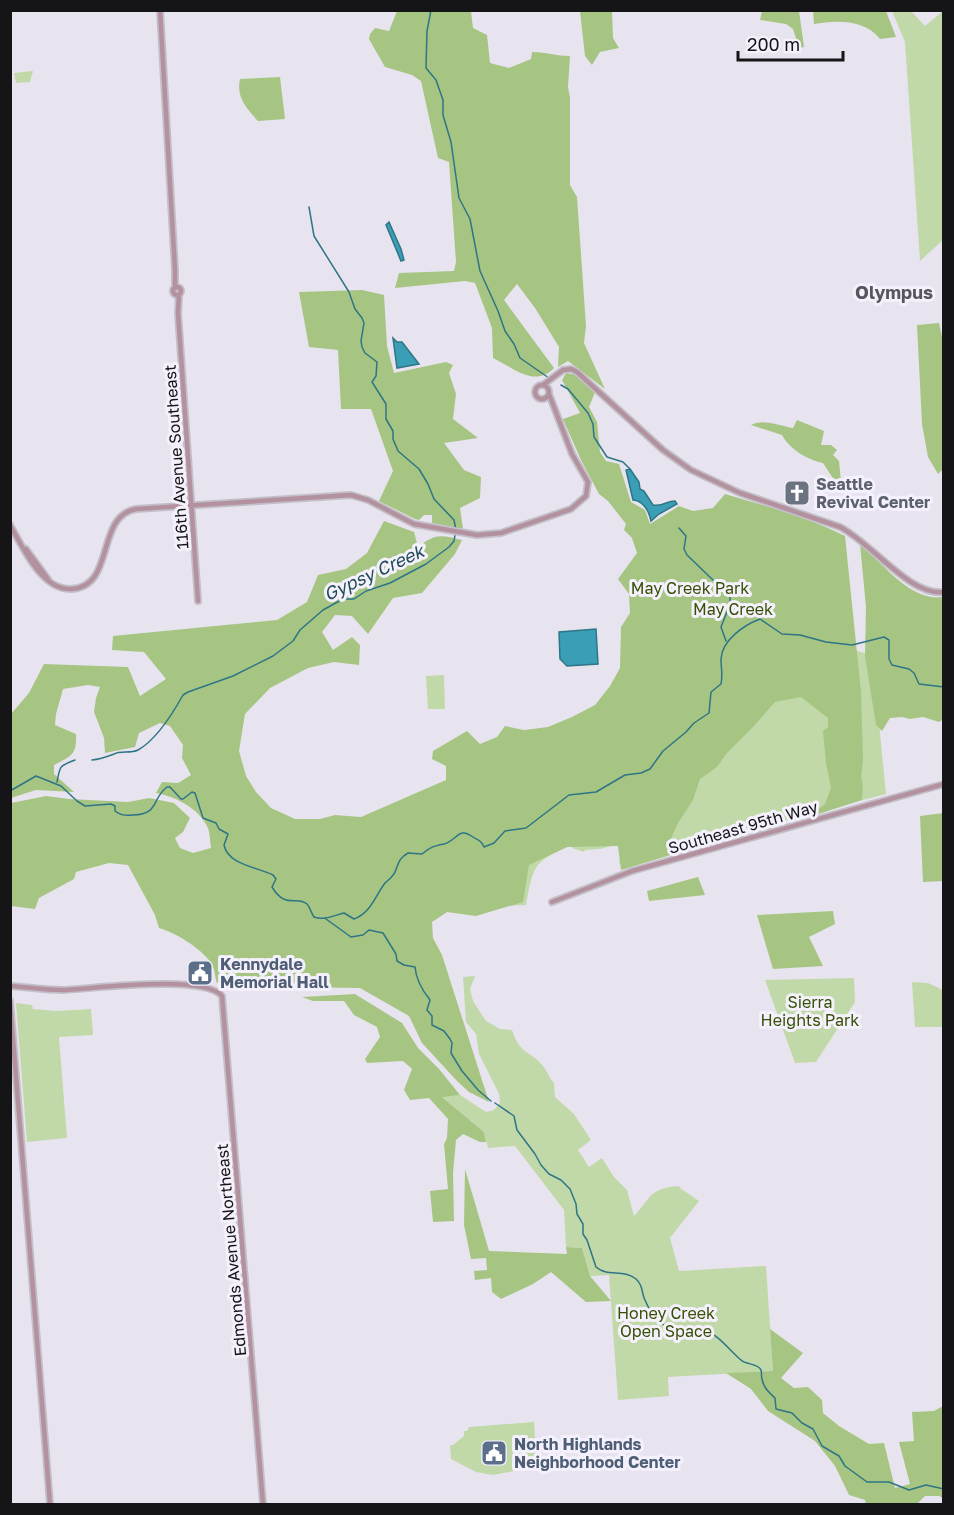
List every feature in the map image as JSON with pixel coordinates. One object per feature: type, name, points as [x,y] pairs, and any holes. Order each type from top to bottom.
[{"type":"street","name":"116th Avenue Southeast","points":[[160,10],[198,601]]},
{"type":"street","points":[[555,410],[542,399],[537,398],[535,392],[538,386],[543,386],[565,369],[577,372],[671,456],[691,470],[740,493],[840,527],[854,535],[915,585],[929,592],[944,592]]},
{"type":"street","points":[[542,399],[557,375]]},
{"type":"street","points":[[10,525],[36,569],[56,586],[67,589],[77,588],[91,581],[100,567],[116,521],[126,511],[142,508],[351,495],[364,498],[399,518],[423,526],[468,535],[486,536],[501,533],[564,512],[578,505],[586,496],[588,482],[574,460],[548,392],[543,386]]},
{"type":"street","name":"Southeast 95th Way","points":[[552,902],[643,868],[944,784]]},
{"type":"street","name":"Edmonds Avenue Northeast","points":[[10,986],[60,990],[172,984],[204,988],[216,991],[220,995],[224,1004],[263,1504]]},
{"type":"street","points":[[10,1001],[50,1504]]},
{"type":"green space","points":[[397,11],[471,11],[473,28],[487,35],[490,63],[509,68],[531,59],[532,52],[570,56],[568,87],[570,185],[577,197],[586,326],[584,343],[605,389],[568,361],[558,367],[559,347],[517,284],[504,300],[554,368],[547,374],[532,376],[524,374],[493,358],[492,328],[475,283],[465,281],[395,288],[399,273],[454,271],[456,262],[449,162],[438,158],[421,81],[412,75],[385,67],[369,39],[375,28],[389,31]]},
{"type":"green space","points":[[580,11],[612,11],[613,38],[619,48],[600,52],[592,65],[585,56]]},
{"type":"green space","points":[[762,11],[799,11],[804,47],[799,48],[793,29],[786,24],[760,20]]},
{"type":"green space","points":[[813,11],[886,11],[896,37],[880,39],[874,32],[850,22],[814,24]]},
{"type":"green space","points":[[892,11],[911,11],[925,26],[943,11],[943,240],[920,261],[905,42]]},
{"type":"green space","points":[[33,71],[30,82],[16,83],[14,73]]},
{"type":"green space","points":[[280,77],[285,119],[258,121],[241,97],[240,79]]},
{"type":"green space","points":[[362,290],[384,295],[387,346],[394,373],[446,362],[453,365],[449,373],[456,394],[453,419],[478,438],[444,443],[464,470],[481,477],[480,498],[460,508],[463,529],[432,523],[432,515],[424,515],[419,520],[415,519],[379,501],[393,471],[371,409],[341,409],[338,350],[309,347],[299,292]]},
{"type":"green space","points":[[939,323],[944,346],[944,468],[938,474],[928,457],[922,424],[917,325]]},
{"type":"green space","name":"May Creek","points":[[566,373],[576,375],[595,392],[589,407],[597,422],[600,452],[606,461],[619,464],[631,502],[645,510],[650,524],[679,506],[693,511],[713,508],[725,494],[801,518],[845,536],[861,692],[862,800],[806,818],[825,804],[831,788],[823,731],[828,727],[828,718],[801,697],[775,702],[727,753],[717,767],[700,779],[693,800],[678,823],[669,843],[714,832],[717,841],[621,870],[618,846],[567,847],[529,865],[523,902],[476,916],[447,912],[432,922],[433,938],[442,955],[489,1102],[469,1092],[457,1081],[422,1043],[409,1016],[360,988],[299,987],[278,983],[217,983],[212,964],[201,952],[173,933],[159,928],[155,915],[128,865],[109,863],[76,872],[74,879],[39,898],[35,909],[11,906],[11,803],[46,796],[128,802],[149,798],[174,803],[190,818],[183,832],[175,838],[180,848],[193,853],[211,848],[208,828],[193,809],[171,797],[156,793],[162,782],[178,783],[191,775],[182,758],[183,745],[170,726],[160,723],[139,733],[135,747],[105,753],[104,738],[94,712],[100,687],[88,685],[63,689],[56,714],[55,725],[76,734],[76,741],[72,754],[54,765],[54,774],[74,792],[36,790],[11,798],[11,714],[29,693],[44,664],[128,667],[140,696],[166,679],[144,652],[112,650],[113,636],[277,620],[307,602],[318,575],[346,569],[367,553],[384,521],[414,532],[418,547],[429,539],[439,536],[462,540],[455,554],[422,593],[393,598],[368,634],[352,616],[335,615],[322,632],[333,650],[352,637],[360,645],[359,665],[334,662],[308,668],[270,688],[245,714],[239,751],[246,776],[256,792],[271,808],[295,819],[320,819],[335,815],[361,817],[446,780],[446,766],[432,759],[433,751],[467,731],[480,744],[497,737],[505,726],[524,730],[548,727],[595,705],[620,668],[621,627],[630,613],[629,594],[618,579],[637,553],[632,538],[624,530],[626,524],[608,501],[599,494],[563,419],[580,413],[562,380]]},
{"type":"green space","points":[[797,420],[824,431],[821,445],[831,445],[837,450],[833,455],[839,461],[842,492],[823,463],[800,453],[789,445],[782,435],[751,425],[766,422],[793,428]]},
{"type":"green space","points":[[860,544],[908,587],[919,594],[943,597],[944,719],[939,722],[923,717],[910,719],[902,717],[890,718],[882,731],[876,725],[865,656],[866,607]]},
{"type":"green space","name":"May Creek Park","points":[[821,641],[905,664],[940,718],[928,718],[876,693],[886,794],[619,864],[623,843],[584,852],[572,848],[572,845],[549,856],[537,866],[526,905],[442,909]]},
{"type":"green space","points":[[444,675],[445,709],[428,709],[426,676]]},
{"type":"green space","points":[[943,813],[943,881],[923,882],[920,816]]},
{"type":"green space","points":[[698,877],[705,895],[649,901],[647,891]]},
{"type":"green space","points":[[833,911],[835,924],[809,937],[823,966],[773,969],[757,915]]},
{"type":"green space","name":"Honey Creek Open Space","points":[[475,976],[470,989],[473,1001],[486,1021],[500,1029],[512,1030],[518,1044],[543,1066],[554,1083],[555,1097],[574,1114],[591,1140],[578,1150],[589,1167],[602,1158],[614,1177],[627,1190],[634,1216],[652,1195],[669,1187],[679,1186],[699,1201],[670,1238],[679,1271],[766,1266],[773,1371],[668,1377],[669,1396],[618,1400],[609,1275],[590,1276],[582,1248],[566,1247],[564,1210],[515,1146],[488,1148],[484,1132],[441,1096],[460,1095],[486,1112],[494,1110],[500,1103],[499,1094],[479,1054],[476,1034],[466,1022],[463,977]]},
{"type":"green space","name":"Sierra Heights Park","points":[[854,978],[855,1002],[816,1062],[795,1063],[765,980]]},
{"type":"green space","points":[[912,982],[928,983],[943,990],[943,1027],[915,1027]]},
{"type":"green space","points":[[355,994],[402,1023],[418,1048],[460,1095],[442,1097],[484,1132],[486,1142],[480,1142],[463,1134],[456,1140],[453,1173],[454,1221],[433,1222],[430,1191],[448,1189],[444,1144],[447,1138],[448,1119],[429,1098],[410,1100],[404,1090],[412,1069],[403,1061],[367,1063],[365,1059],[380,1037],[377,1027],[354,1015],[344,1001],[313,1001],[302,997]]},
{"type":"green space","points":[[16,1003],[32,1005],[33,1009],[57,1011],[91,1009],[93,1035],[59,1037],[67,1138],[27,1142]]},
{"type":"green space","points":[[465,1169],[489,1251],[567,1254],[566,1247],[582,1248],[590,1276],[611,1301],[586,1302],[551,1272],[533,1284],[501,1299],[492,1292],[491,1278],[475,1280],[474,1271],[487,1270],[486,1258],[471,1259],[464,1225]]},
{"type":"green space","points":[[770,1329],[803,1353],[781,1378],[794,1388],[808,1387],[822,1400],[823,1413],[839,1426],[869,1444],[884,1443],[895,1488],[910,1484],[899,1442],[914,1441],[912,1412],[934,1411],[943,1406],[943,1498],[925,1496],[917,1504],[866,1504],[865,1500],[849,1495],[835,1466],[815,1441],[768,1411],[751,1389],[726,1373],[773,1371]]},
{"type":"green space","points":[[534,1422],[536,1458],[514,1471],[493,1475],[476,1472],[451,1459],[450,1445],[464,1436],[464,1431],[467,1431],[469,1427]]},
{"type":"water","points":[[389,222],[404,260],[401,261],[386,225]]},
{"type":"water","points":[[393,338],[397,342],[402,342],[419,364],[397,368]]},
{"type":"water","points":[[630,469],[639,482],[640,489],[644,491],[653,505],[675,501],[677,504],[651,521],[643,505],[633,500],[626,470]]},
{"type":"water","points":[[596,629],[598,664],[567,666],[560,659],[559,632]]},
{"type":"waterway","points":[[431,10],[427,31],[426,68],[436,80],[443,100],[443,115],[451,142],[459,198],[470,219],[480,271],[505,331],[520,358],[549,378]]},
{"type":"waterway","name":"Gypsy Creek","points":[[309,207],[314,236],[349,292],[355,309],[364,323],[362,347],[365,353],[377,362],[376,376],[372,382],[386,404],[386,419],[393,431],[393,439],[398,451],[419,469],[434,499],[454,520],[456,530]]},
{"type":"waterway","points":[[561,385],[568,389],[588,413],[593,424],[594,437],[607,457],[623,462],[630,469]]},
{"type":"waterway","points":[[679,528],[686,536],[684,549],[687,555],[713,580],[730,588],[730,604],[721,627],[726,641]]},
{"type":"waterway","name":"Gypsy Creek","points":[[92,760],[117,753],[132,752],[145,746],[158,733],[183,695],[233,676],[273,656],[293,641],[300,630],[323,610],[343,599],[354,599],[366,591],[390,583],[426,564],[449,547],[455,535]]},
{"type":"waterway","name":"May Creek","points":[[10,791],[36,776],[61,786],[85,806],[111,804],[115,806],[115,811],[128,815],[147,812],[167,787],[170,787],[181,799],[192,792],[195,793],[203,818],[216,823],[219,829],[228,834],[224,845],[231,857],[273,875],[276,879],[272,887],[282,898],[307,904],[314,917],[326,918],[344,913],[354,919],[365,913],[385,883],[392,877],[401,859],[408,853],[422,854],[430,848],[449,842],[461,833],[480,841],[484,847],[494,843],[505,831],[526,828],[569,795],[596,792],[625,775],[650,769],[663,751],[694,723],[709,713],[711,692],[721,684],[721,659],[725,646],[741,629],[760,619],[782,634],[800,635],[826,642],[852,645],[884,637],[889,640],[889,659],[892,665],[909,669],[914,673],[919,684],[944,687]]},
{"type":"waterway","name":"Gypsy Creek","points":[[57,782],[61,767],[75,760]]},
{"type":"waterway","points":[[326,919],[351,937],[363,935],[369,930],[383,933],[396,954],[397,961],[415,967],[420,985],[430,1000],[427,1010],[432,1016],[432,1025],[444,1031],[452,1043],[451,1053],[462,1071],[491,1101]]},
{"type":"waterway","points":[[495,1103],[514,1116],[517,1130],[541,1165],[549,1174],[561,1180],[570,1189],[577,1214],[583,1224],[583,1234],[596,1267],[605,1272],[626,1274],[636,1279],[650,1310],[658,1320],[672,1330],[677,1333],[698,1330],[710,1332],[743,1362],[759,1368],[764,1385],[775,1398],[776,1409],[792,1413],[802,1423],[813,1429],[822,1446],[839,1456],[845,1466],[867,1482],[889,1482],[909,1490],[926,1485],[944,1489]]},
{"type":"place","name":"Seattle Revival Center","points":[[797,493]]},
{"type":"place","name":"Kennydale Memorial Hall","points":[[200,973]]},
{"type":"place","name":"North Highlands Neighborhood Center","points":[[494,1453]]},
{"type":"district","name":"Olympus","points":[[894,293]]}]
